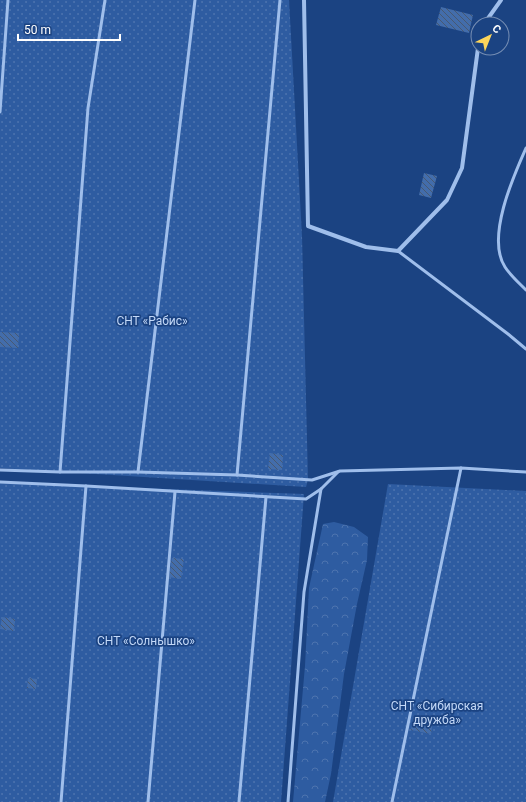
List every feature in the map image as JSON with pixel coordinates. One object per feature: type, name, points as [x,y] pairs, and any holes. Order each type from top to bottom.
[{"type":"street","points":[[304,0],[308,226],[366,247],[398,251],[447,200],[462,168],[477,56]]},
{"type":"street","points":[[490,16],[501,0]]},
{"type":"lane","points":[[0,112],[8,0]]},
{"type":"lane","points":[[60,472],[88,108],[105,0]]},
{"type":"lane","points":[[138,472],[195,0]]},
{"type":"lane","points":[[237,475],[280,0]]},
{"type":"lane","points":[[526,148],[515,171],[504,203],[498,236],[499,252],[504,266],[526,290]]},
{"type":"lane","points":[[398,251],[526,349]]},
{"type":"lane","points":[[0,470],[237,475],[312,480],[340,471],[461,468],[526,472]]},
{"type":"lane","points":[[392,802],[461,468]]},
{"type":"lane","points":[[0,488],[0,482],[306,499],[321,490],[340,471]]},
{"type":"lane","points":[[61,802],[86,486]]},
{"type":"lane","points":[[288,802],[304,592],[321,490]]},
{"type":"lane","points":[[148,802],[175,492]]},
{"type":"lane","points":[[239,802],[266,496]]},
{"type":"green space","name":"СНТ «Рабис»","points":[[0,0],[289,0],[302,236],[308,480],[306,487],[0,468]]},
{"type":"green space","name":"СНТ «Солнышко»","points":[[0,483],[304,494],[281,802],[0,802]]},
{"type":"green space","name":"СНТ «Сибирская дружба»","points":[[388,484],[526,491],[526,802],[333,802]]},
{"type":"green space","points":[[334,522],[354,527],[368,537],[367,560],[344,674],[331,774],[325,802],[293,802],[305,666],[309,588],[323,524]]},
{"type":"building","points":[[441,7],[473,15],[470,16],[469,33],[436,25]]},
{"type":"building","points":[[424,173],[437,176],[431,198],[419,195]]},
{"type":"building","points":[[0,332],[19,333],[18,348],[0,347]]},
{"type":"building","points":[[270,453],[283,455],[282,470],[268,469]]},
{"type":"building","points":[[172,558],[184,559],[181,579],[169,577]]},
{"type":"building","points":[[2,617],[15,619],[14,631],[0,629]]},
{"type":"building","points":[[28,678],[37,679],[36,689],[27,688]]},
{"type":"building","points":[[414,716],[433,720],[431,734],[411,730]]}]
